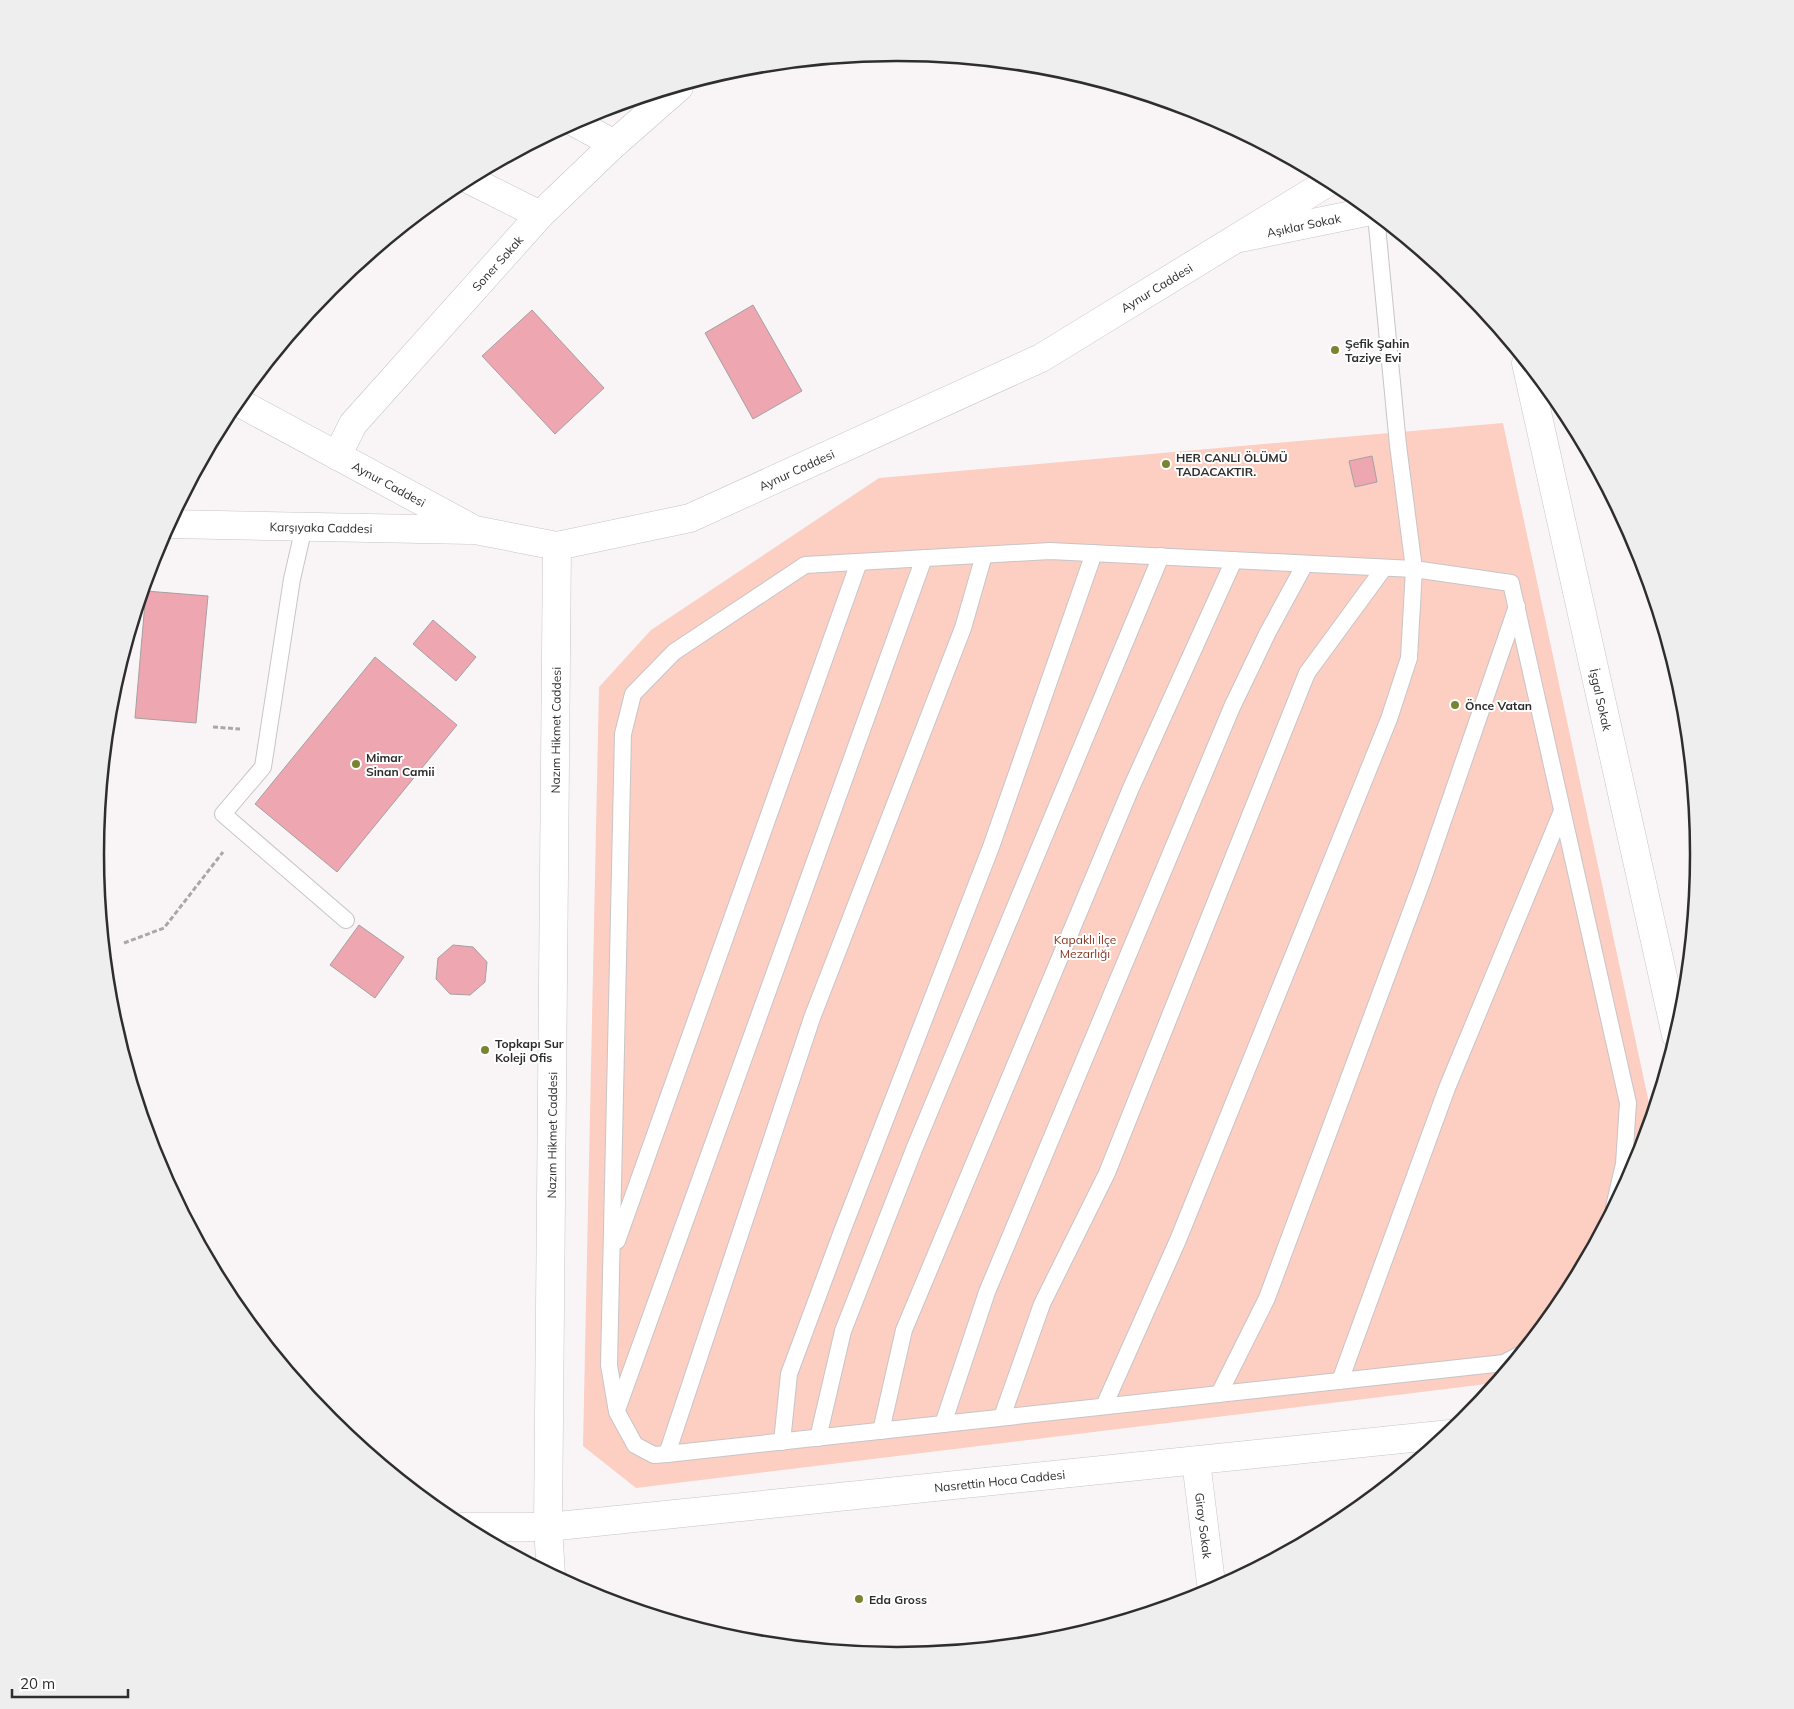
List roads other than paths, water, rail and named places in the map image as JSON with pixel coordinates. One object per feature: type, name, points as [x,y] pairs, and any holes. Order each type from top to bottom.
[{"type":"street","name":"Soner Sokak","points":[[337,456],[353,424],[540,214],[614,144],[671,94]]},
{"type":"street","points":[[583,127],[614,144]]},
{"type":"street","points":[[476,183],[540,214]]},
{"type":"street","name":"Aynur Caddesi","points":[[243,406],[475,530],[557,546],[690,518],[1041,358],[1323,186]]},
{"type":"street","name":"Aşıklar Sokak","points":[[1236,239],[1363,213]]},
{"type":"street","name":"İşgal Sokak","points":[[1529,376],[1673,1019]]},
{"type":"street","name":"Karşıyaka Caddesi","points":[[177,524],[475,530]]},
{"type":"street","name":"Nazım Hikmet Caddesi","points":[[551,1568],[548,1527],[557,546]]},
{"type":"street","name":"Nasrettin Hoca Caddesi","points":[[477,1527],[548,1527],[1436,1435]]},
{"type":"street","name":"Giray Sokak","points":[[1196,1461],[1211,1583]]},
{"type":"lane","points":[[1104,1406],[1178,1240],[1389,719],[1409,658],[1414,569],[1398,445],[1377,223]]},
{"type":"lane","points":[[304,527],[292,579],[263,767],[222,814],[346,920]]},
{"type":"lane","points":[[1506,1362],[667,1454],[654,1455],[635,1445],[616,1412],[609,1365],[623,734],[633,694],[674,652],[805,565],[1050,551],[1414,569],[1511,583],[1628,1103],[1624,1164],[1621,1178]]},
{"type":"lane","points":[[782,1442],[789,1374],[841,1234],[991,847],[1094,553]]},
{"type":"lane","points":[[667,1454],[812,1018],[964,628],[984,555]]},
{"type":"lane","points":[[818,1438],[843,1332],[911,1156],[1161,556]]},
{"type":"lane","points":[[616,1412],[924,558]]},
{"type":"lane","points":[[881,1431],[904,1330],[1131,788],[1234,560]]},
{"type":"lane","points":[[612,1255],[859,562]]},
{"type":"lane","points":[[943,1424],[987,1292],[1232,707],[1268,632],[1306,564]]},
{"type":"lane","points":[[1002,1417],[1042,1304],[1107,1173],[1307,674],[1384,568]]},
{"type":"lane","points":[[1220,1394],[1271,1289],[1423,879],[1517,606]]},
{"type":"lane","points":[[1340,1381],[1447,1088],[1562,811]]},
{"type":"place","name":"Şefik Şahin Taziye Evi","points":[[1335,350]]},
{"type":"place","name":"HER CANLI ÖLÜMÜ TADACAKTIR.","points":[[1166,464]]},
{"type":"place","name":"Önce Vatan","points":[[1455,705]]},
{"type":"place","name":"Mimar Sinan Camii","points":[[356,764]]},
{"type":"place","name":"Topkapı Sur Koleji Ofis","points":[[485,1050]]},
{"type":"place","name":"Eda Gross","points":[[859,1599]]},
{"type":"park label","name":"Kapaklı İlçe Mezarlığı","points":[[1085,946]]}]
